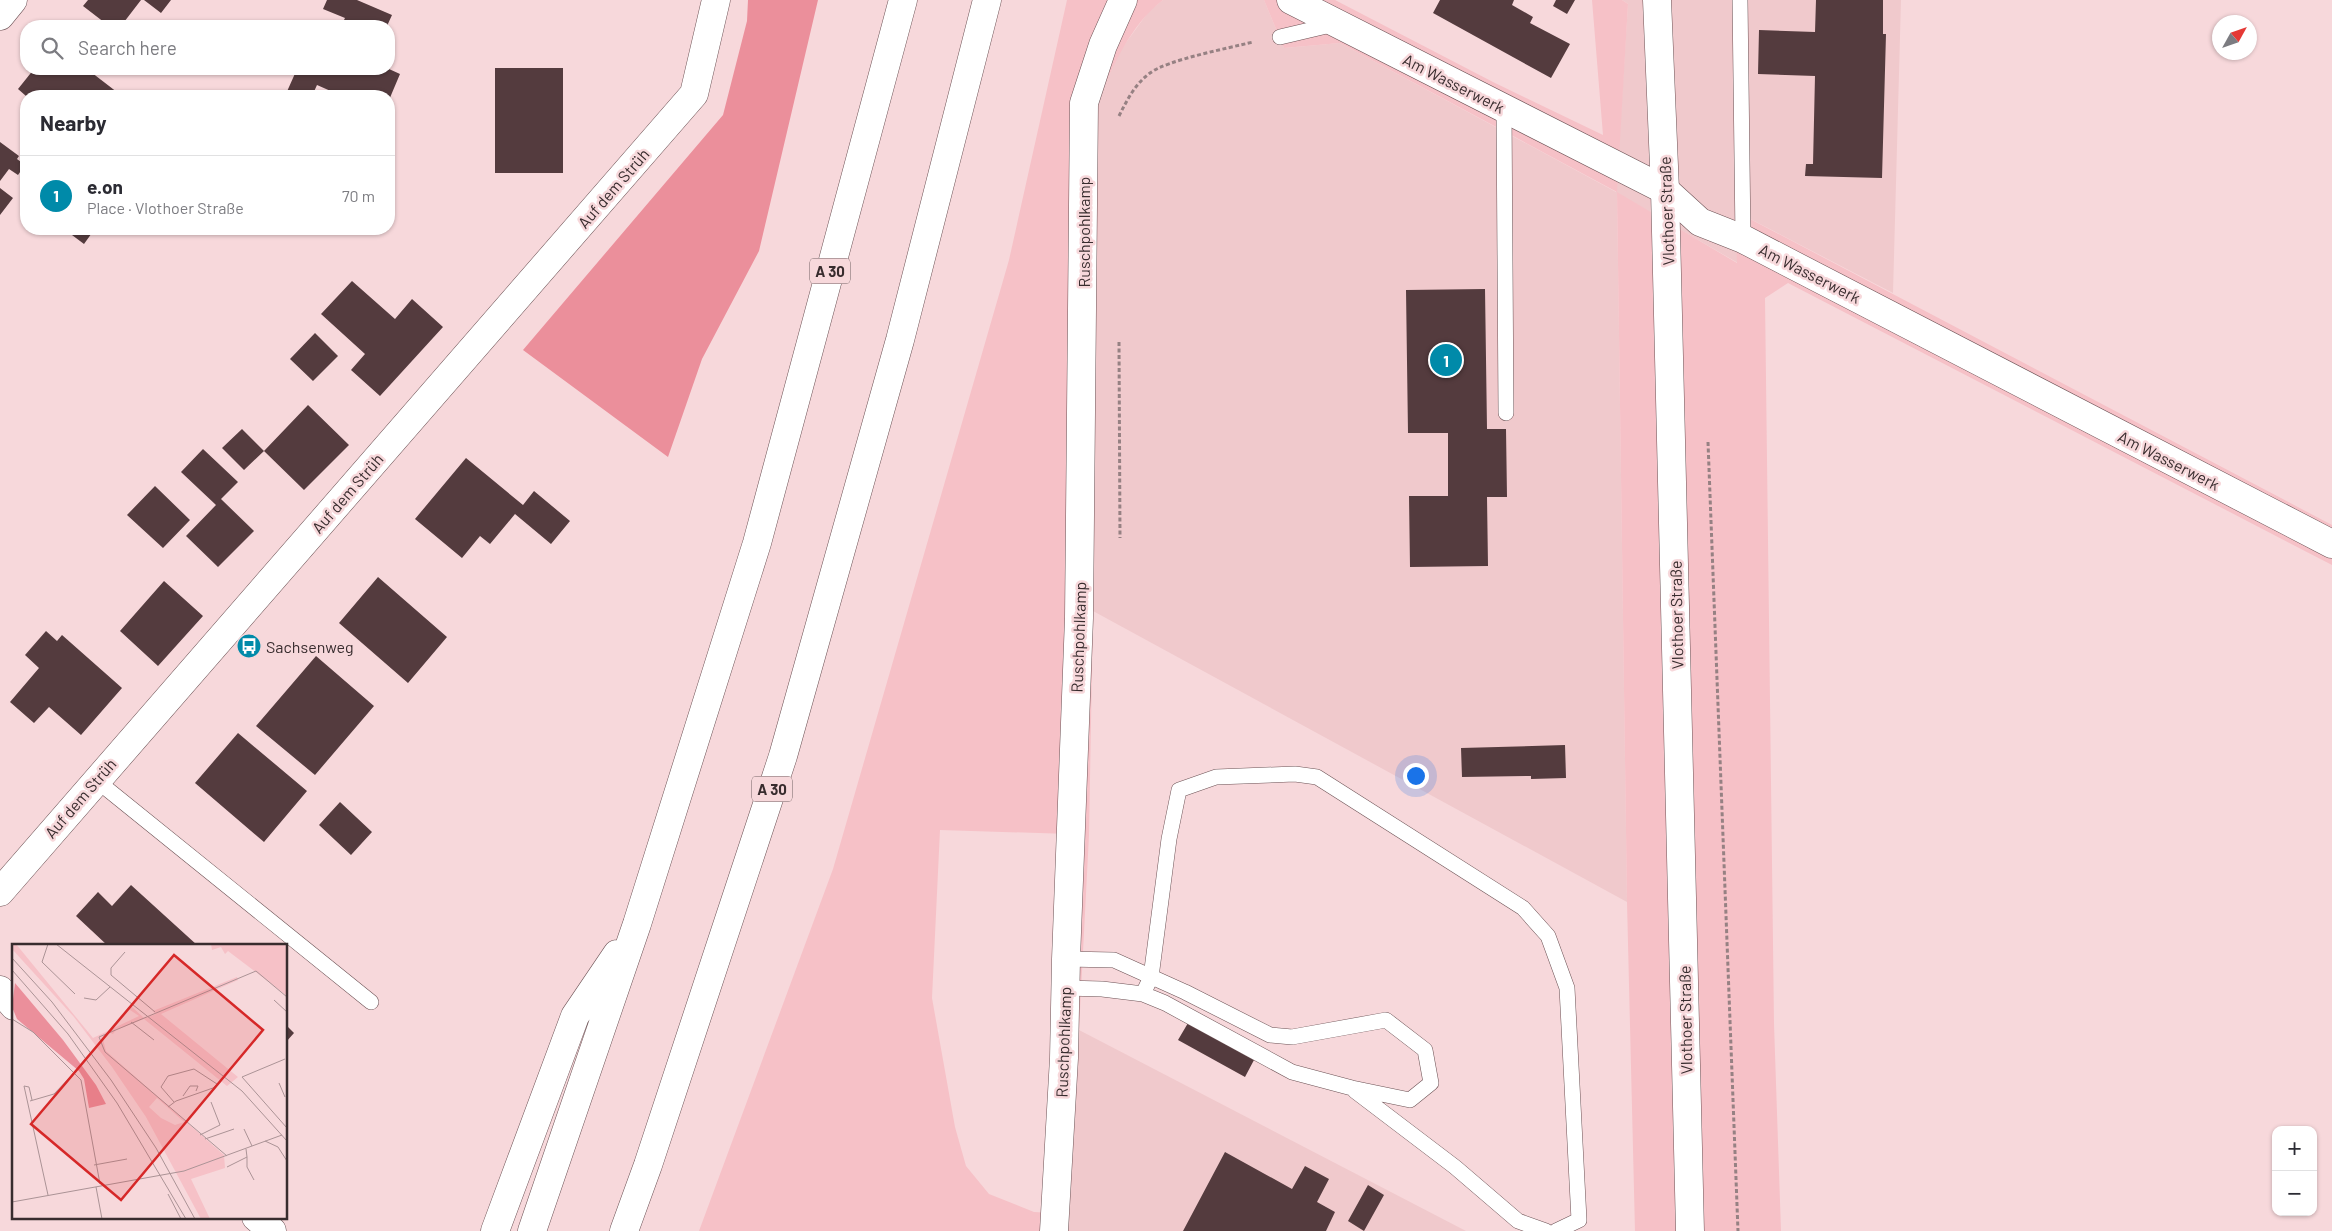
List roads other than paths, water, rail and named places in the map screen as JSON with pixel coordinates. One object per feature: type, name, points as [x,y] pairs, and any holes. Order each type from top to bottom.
[{"type":"main road","points":[[0,16],[13,0]]},
{"type":"main road","name":"Auf dem Strüh","points":[[0,892],[694,94],[716,0]]},
{"type":"main road","name":"A 30","points":[[532,1231],[637,924],[757,543],[903,0]]},
{"type":"main road","name":"A 30","points":[[624,1231],[648,1165],[782,756],[900,340],[987,0]]},
{"type":"main road","name":"Ruschpohlkamp","points":[[1054,1231],[1064,1058],[1079,618],[1084,103],[1103,45],[1123,0]]},
{"type":"main road","name":"Am Wasserwerk","points":[[1291,0],[1666,190],[1700,222],[1743,239],[2332,544]]},
{"type":"main road","name":"Vlothoer Straße","points":[[1657,0],[1666,190],[1690,1231]]},
{"type":"main road","points":[[495,1231],[575,1016],[637,924]]},
{"type":"main road","points":[[0,990],[12,1004]]},
{"type":"main road","points":[[257,1218],[272,1231]]},
{"type":"lane","points":[[1740,0],[1743,239]]},
{"type":"lane","points":[[1280,37],[1337,23]]},
{"type":"lane","points":[[1504,108],[1506,413]]},
{"type":"lane","points":[[1143,994],[1151,977],[1169,839],[1178,790],[1216,777],[1295,774],[1317,777],[1523,908],[1548,936],[1567,988],[1579,1220],[1556,1231]]},
{"type":"lane","points":[[96,780],[370,1002]]},
{"type":"lane","points":[[1065,988],[1102,989],[1143,994],[1166,1004],[1292,1072],[1352,1088],[1410,1100],[1431,1083],[1425,1050],[1386,1020],[1292,1037],[1270,1035],[1114,960],[1066,959]]},
{"type":"lane","points":[[1352,1088],[1455,1167],[1518,1221],[1546,1231]]},
{"type":"place","name":"e.on","points":[[1446,360]]},
{"type":"place","name":"Sachsenweg","points":[[249,646]]}]
